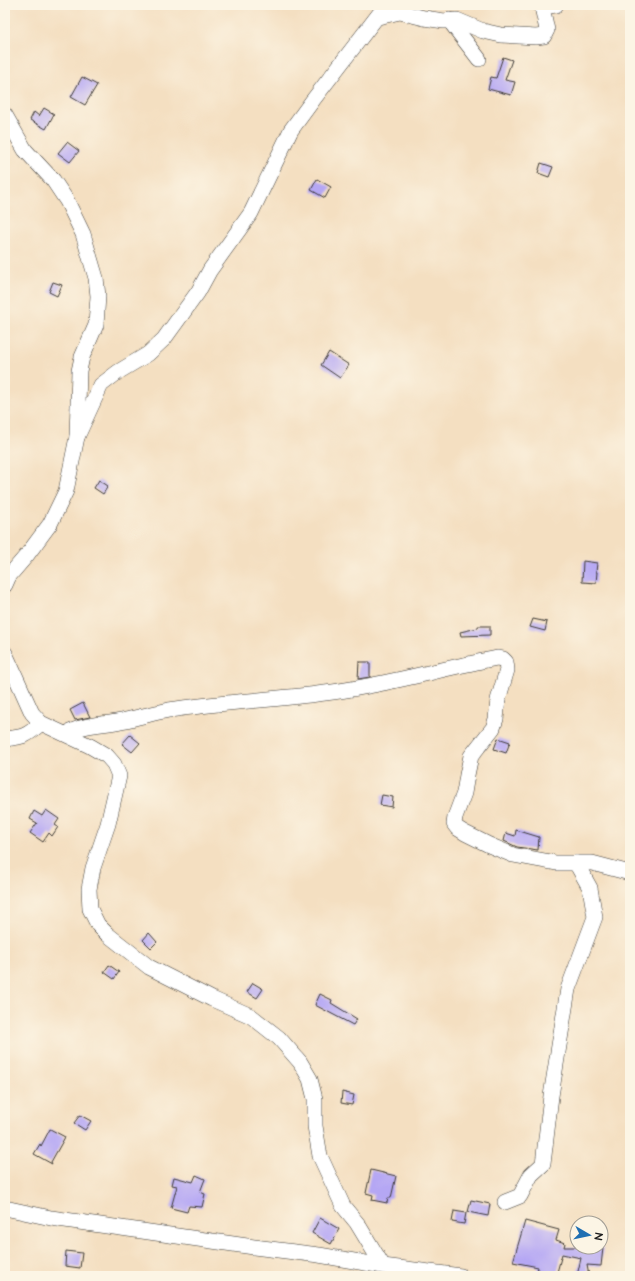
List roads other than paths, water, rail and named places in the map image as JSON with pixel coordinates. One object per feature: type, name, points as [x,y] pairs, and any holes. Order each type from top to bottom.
[{"type":"street","points":[[77,437],[101,385],[118,372],[148,354],[164,339],[198,292],[210,270],[251,213],[291,130],[382,11],[400,12],[424,18],[457,20],[483,31],[536,37],[544,36],[547,30],[547,6]]},
{"type":"street","points":[[449,20],[480,59]]},
{"type":"street","points":[[5,115],[25,150],[53,180],[67,201],[84,234],[96,278],[98,296],[96,325],[82,357],[79,371],[77,437],[66,491],[50,524],[9,576],[5,585]]},
{"type":"street","points":[[5,653],[32,713],[41,723],[108,756],[114,764],[119,776],[108,824],[93,868],[89,889],[90,909],[98,925],[107,934],[149,967],[212,999],[251,1016],[279,1038],[300,1062],[310,1078],[315,1099],[315,1126],[320,1156],[344,1206],[390,1270]]},
{"type":"street","points":[[66,734],[83,727],[122,721],[168,710],[324,694],[366,687],[453,666],[497,658],[503,659],[506,662],[507,670],[498,700],[496,719],[493,728],[471,756],[464,794],[455,817],[454,824],[465,833],[513,855],[556,863],[592,863],[630,873]]},
{"type":"street","points":[[5,740],[24,737],[30,734],[41,723]]},
{"type":"street","points":[[505,1202],[520,1196],[531,1175],[543,1164],[551,1096],[568,989],[595,917],[590,888],[576,863]]},
{"type":"street","points":[[5,1208],[51,1218],[319,1255],[390,1270],[461,1276]]}]
